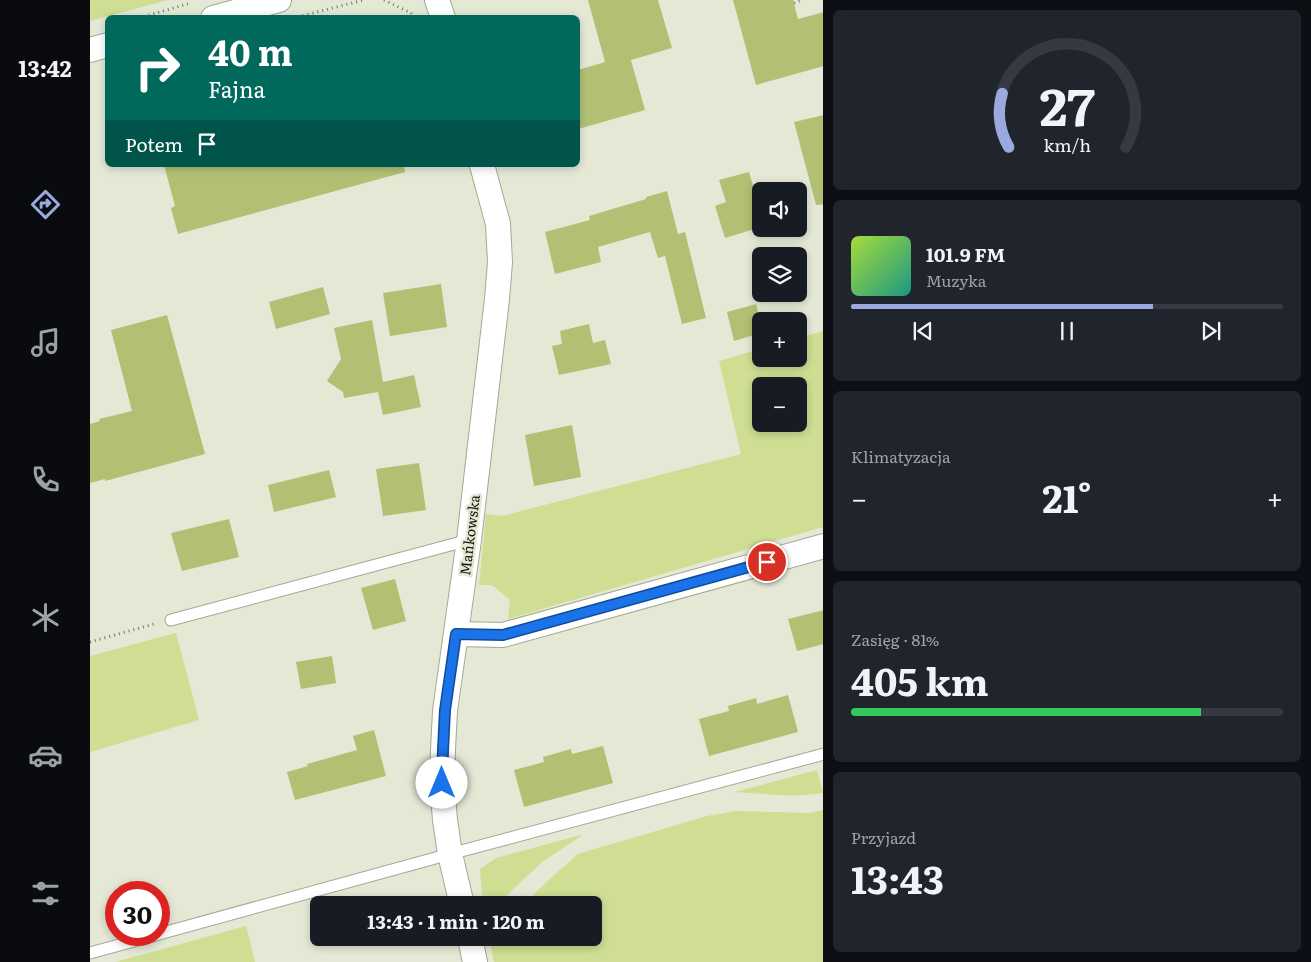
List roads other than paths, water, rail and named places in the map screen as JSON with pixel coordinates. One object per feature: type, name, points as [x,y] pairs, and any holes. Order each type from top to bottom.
[{"type":"street","points":[[204,10],[279,0]]},
{"type":"street","points":[[437,0],[442,15]]},
{"type":"street","points":[[90,50],[105,47]]},
{"type":"street","name":"Mańkowska","points":[[460,896],[450,854],[442,783],[443,750],[445,710],[469,540],[500,262],[498,224],[483,167]]},
{"type":"street","points":[[456,634],[503,635],[823,546]]},
{"type":"street","points":[[472,946],[475,962]]},
{"type":"lane","points":[[171,620],[469,540]]},
{"type":"lane","points":[[170,931],[823,754]]},
{"type":"lane","points":[[90,953],[116,946]]}]
